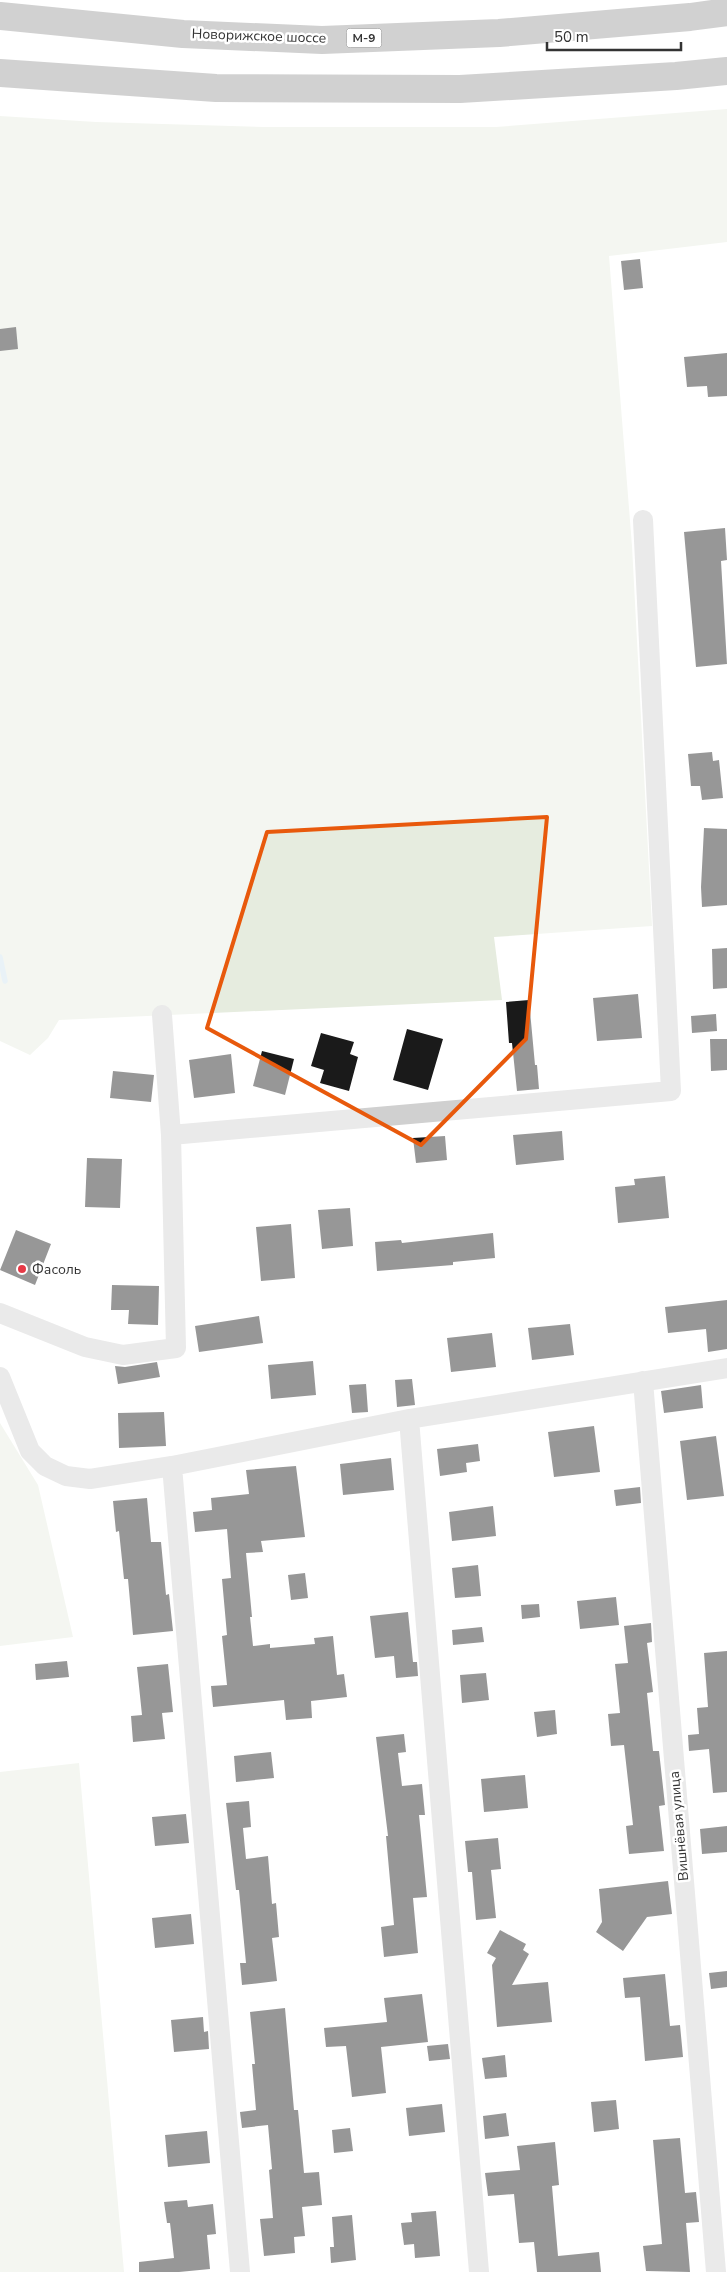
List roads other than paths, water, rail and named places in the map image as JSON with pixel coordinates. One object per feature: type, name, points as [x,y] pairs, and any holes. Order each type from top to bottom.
[{"type":"highway","name":"Новорижское шоссе","points":[[0,16],[183,34],[322,40],[498,33],[690,17],[727,12]]},
{"type":"highway","points":[[0,73],[216,88],[442,89],[676,76],[727,71]]},
{"type":"street","points":[[171,1135],[671,1091],[643,520]]},
{"type":"street","points":[[0,1313],[86,1347],[123,1355],[176,1348],[171,1135],[162,1015]]},
{"type":"street","points":[[0,1377],[30,1451],[45,1466],[66,1476],[90,1479],[172,1466],[409,1419],[727,1368]]},
{"type":"street","name":"Вишнёвая улица","points":[[643,1381],[716,2272]]},
{"type":"street","points":[[409,1419],[479,2272]]},
{"type":"street","points":[[172,1466],[240,2272]]},
{"type":"waterway","points":[[0,957],[5,981]]},
{"type":"place","name":"Фасоль","points":[[22,1269]]}]
